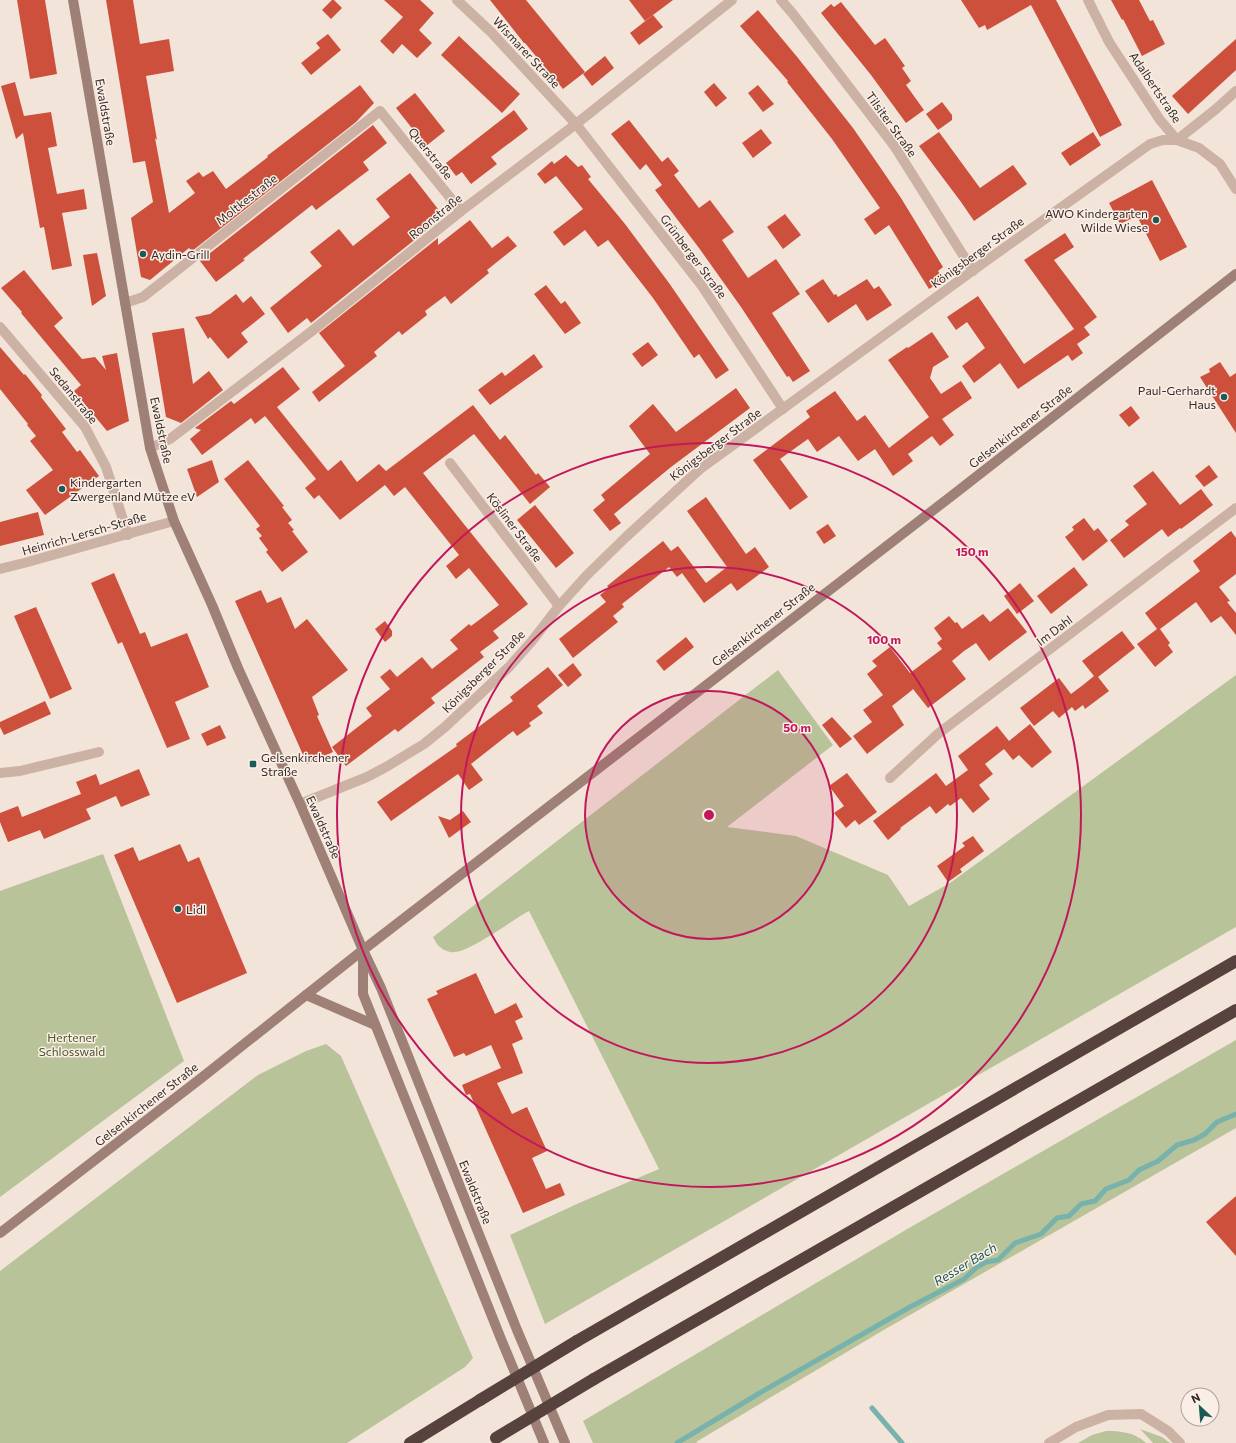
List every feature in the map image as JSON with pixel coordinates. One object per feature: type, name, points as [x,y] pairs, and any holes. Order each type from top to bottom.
[{"type":"highway","points":[[410,1443],[577,1341],[1236,961]]},
{"type":"highway","points":[[492,1440],[594,1379],[1236,1010]]},
{"type":"main road","name":"Ewaldstraße","points":[[73,0],[150,448],[174,521],[381,988],[517,1330],[565,1443]]},
{"type":"main road","name":"Gelsenkirchener Straße","points":[[0,1233],[1236,274]]},
{"type":"main road","name":"Ewaldstraße","points":[[363,950],[363,994],[544,1443]]},
{"type":"main road","points":[[306,995],[375,1026]]},
{"type":"street","name":"Wismarer Straße","points":[[457,0],[492,32],[576,124]]},
{"type":"street","name":"Roonstraße","points":[[150,448],[170,439],[226,398],[461,211],[576,124],[732,0]]},
{"type":"street","name":"Tilsiter Straße","points":[[781,0],[895,147],[973,271]]},
{"type":"street","name":"Adalbertstraße","points":[[1088,0],[1109,42],[1160,120],[1177,140],[1199,148],[1220,164],[1236,189]]},
{"type":"street","points":[[1177,140],[1236,91]]},
{"type":"street","name":"Moltkestraße","points":[[125,303],[143,298],[380,111]]},
{"type":"street","name":"Querstraße","points":[[380,111],[461,211]]},
{"type":"street","name":"Grünberger Straße","points":[[576,124],[702,286],[783,409]]},
{"type":"street","name":"Königsberger Straße","points":[[300,804],[367,777],[401,759],[429,740],[465,709],[509,667],[532,641],[559,606],[587,575],[685,482],[726,450],[1150,144],[1163,140],[1177,140]]},
{"type":"street","name":"Sedanstraße","points":[[0,327],[85,427],[106,467],[128,535]]},
{"type":"street","name":"Kösliner Straße","points":[[450,463],[559,606]]},
{"type":"street","name":"Im Dahl","points":[[890,778],[939,733],[1236,508]]},
{"type":"street","name":"Heinrich-Lersch-Straße","points":[[0,568],[24,564],[174,521]]},
{"type":"street","points":[[0,773],[20,771],[99,752]]},
{"type":"street","points":[[1049,1443],[1076,1428],[1108,1415],[1141,1414],[1168,1431],[1180,1443]]},
{"type":"green space","points":[[778,670],[833,745],[727,827],[796,836],[888,875],[909,906],[950,883],[1236,675],[1236,927],[545,1324],[510,1235],[579,1203],[659,1169],[529,911],[478,943],[457,952],[444,950],[438,945],[433,937]]},
{"type":"green space","name":"Hertener Schlosswald","points":[[103,854],[184,1061],[0,1197],[0,891]]},
{"type":"green space","points":[[1236,1040],[1236,1128],[882,1331],[696,1442],[698,1443],[593,1443],[583,1421],[909,1228]]},
{"type":"green space","points":[[326,1044],[341,1056],[473,1358],[465,1367],[347,1443],[0,1443],[0,1271],[258,1075],[306,1051]]},
{"type":"green space","points":[[1140,1429],[1162,1437],[1170,1443],[1153,1443]]},
{"type":"green space","points":[[1106,1431],[1117,1431],[1132,1434],[1146,1443],[1078,1443],[1092,1435]]},
{"type":"building","points":[[17,0],[45,0],[57,74],[30,79]]},
{"type":"building","points":[[106,0],[133,0],[140,44],[169,39],[174,71],[146,76],[157,140],[155,138],[169,213],[195,193],[186,181],[199,172],[203,177],[213,171],[226,189],[360,85],[374,103],[356,122],[192,251],[189,248],[150,280],[141,277],[131,218],[153,202],[145,161],[133,163]]},
{"type":"building","points":[[332,0],[334,0],[342,8],[331,19],[322,10]]},
{"type":"building","points":[[384,0],[420,0],[434,13],[419,30],[432,43],[417,58],[402,44],[393,54],[380,41],[403,17]]},
{"type":"building","points":[[490,0],[526,0],[585,72],[563,89]]},
{"type":"building","points":[[629,0],[673,0],[645,21]]},
{"type":"building","points":[[961,0],[1056,0],[1122,125],[1100,137],[1031,5],[987,30],[985,25],[979,28]]},
{"type":"building","points":[[1111,0],[1139,0],[1150,21],[1153,20],[1165,44],[1142,56],[1123,19],[1122,20]]},
{"type":"building","points":[[841,2],[875,45],[885,38],[905,66],[902,68],[911,81],[906,85],[924,110],[906,123],[871,75],[821,13],[831,4],[834,7]]},
{"type":"building","points":[[758,10],[853,128],[880,167],[901,198],[943,267],[938,271],[944,280],[929,289],[889,225],[875,235],[864,219],[880,208],[832,139],[787,82],[788,81],[740,26]]},
{"type":"building","points":[[653,15],[663,27],[639,45],[630,33]]},
{"type":"building","points":[[328,34],[341,50],[311,75],[301,63],[320,48],[316,43]]},
{"type":"building","points":[[459,36],[520,94],[502,113],[441,55]]},
{"type":"building","points":[[1236,39],[1236,70],[1188,114],[1172,96]]},
{"type":"building","points":[[605,56],[614,68],[592,86],[583,74]]},
{"type":"building","points":[[15,82],[24,116],[51,112],[57,146],[48,148],[57,194],[84,189],[87,209],[62,213],[72,266],[52,270],[44,227],[40,228],[23,133],[16,139],[1,86]]},
{"type":"building","points":[[714,83],[727,98],[716,107],[704,92]]},
{"type":"building","points":[[758,85],[774,104],[763,112],[748,93]]},
{"type":"building","points":[[415,93],[445,131],[426,146],[396,108]]},
{"type":"building","points":[[942,102],[952,115],[952,120],[938,130],[926,114]]},
{"type":"building","points":[[514,110],[528,129],[491,157],[497,164],[471,184],[462,172],[456,176],[446,163]]},
{"type":"building","points":[[629,120],[662,162],[668,157],[679,171],[674,175],[699,208],[710,200],[734,232],[722,240],[748,278],[776,259],[800,294],[772,313],[810,371],[793,382],[789,376],[787,377],[741,307],[655,190],[662,185],[646,164],[640,170],[611,134]]},
{"type":"building","points":[[373,125],[387,143],[363,162],[369,170],[316,210],[312,205],[216,282],[200,261]]},
{"type":"building","points":[[761,129],[772,143],[753,158],[742,143]]},
{"type":"building","points":[[939,132],[980,188],[1013,165],[1027,184],[974,221],[919,146]]},
{"type":"building","points":[[1093,132],[1101,145],[1070,166],[1061,153]]},
{"type":"building","points":[[566,155],[578,167],[582,165],[591,177],[588,179],[625,224],[669,283],[729,370],[716,379],[699,354],[694,358],[653,298],[608,240],[598,247],[585,230],[564,246],[553,232],[583,209],[556,176],[545,184],[537,174],[552,161],[554,164]]},
{"type":"building","points":[[410,173],[438,209],[438,221],[311,323],[307,318],[288,333],[270,308],[322,266],[310,252],[339,229],[353,246],[390,217],[376,199]]},
{"type":"building","name":"AWO Kindergarten Wilde Wiese","points":[[1152,180],[1187,247],[1160,261],[1137,216],[1120,224],[1109,203]]},
{"type":"building","points":[[785,214],[801,235],[783,249],[767,227]]},
{"type":"building","points":[[470,220],[492,248],[508,236],[517,246],[487,270],[489,273],[451,304],[445,296],[425,311],[427,315],[402,335],[399,331],[374,352],[377,356],[319,402],[312,392],[345,366],[319,333],[438,238],[438,245]]},
{"type":"building","points":[[1065,233],[1074,247],[1054,260],[1097,317],[1084,327],[1090,335],[1077,344],[1083,353],[1072,361],[1068,355],[1018,389],[1000,363],[974,383],[962,366],[985,348],[967,322],[956,330],[947,317],[978,296],[1024,364],[1074,329],[1024,260]]},
{"type":"building","points":[[97,253],[106,296],[92,306],[83,255]]},
{"type":"building","points":[[24,270],[63,318],[54,326],[82,359],[95,357],[106,370],[102,356],[117,353],[129,421],[107,431],[74,391],[81,385],[1,288]]},
{"type":"building","points":[[823,279],[834,295],[836,294],[838,297],[867,279],[874,289],[879,286],[892,305],[867,321],[856,304],[828,323],[805,291]]},
{"type":"building","points":[[546,285],[561,304],[565,301],[581,323],[565,334],[534,294]]},
{"type":"building","points":[[236,294],[243,303],[251,296],[265,314],[241,333],[248,342],[228,359],[210,337],[208,339],[195,317],[210,314]]},
{"type":"building","points":[[184,328],[193,384],[209,371],[223,390],[181,423],[166,417],[152,333]]},
{"type":"building","points":[[932,332],[949,357],[933,367],[930,378],[941,394],[961,381],[972,398],[942,419],[954,435],[940,446],[932,436],[908,454],[913,461],[893,476],[875,449],[858,461],[839,436],[817,452],[808,439],[780,459],[808,497],[790,510],[753,460],[810,417],[806,411],[835,391],[857,421],[865,415],[889,448],[929,417],[888,360]]},
{"type":"building","points":[[648,342],[658,355],[642,367],[632,354]]},
{"type":"building","points":[[0,347],[42,395],[41,397],[66,429],[62,432],[77,452],[80,450],[99,476],[45,515],[26,490],[53,470],[30,441],[36,436],[0,389]]},
{"type":"building","points":[[534,354],[543,367],[490,405],[478,390],[502,372],[505,376]]},
{"type":"building","name":"Paul-Gerhardt Haus","points":[[1220,362],[1230,377],[1236,373],[1236,433],[1200,377],[1210,372],[1209,369]]},
{"type":"building","points":[[283,367],[300,389],[277,407],[328,471],[341,460],[357,482],[379,464],[386,471],[473,405],[500,440],[505,435],[536,475],[538,473],[550,487],[530,504],[474,434],[423,473],[528,604],[493,631],[499,638],[480,652],[484,657],[431,698],[435,703],[398,732],[395,729],[346,766],[332,747],[372,716],[366,708],[390,689],[380,677],[390,669],[397,677],[422,657],[432,669],[458,649],[450,640],[469,624],[471,626],[499,605],[469,568],[456,579],[446,566],[459,555],[405,487],[394,496],[385,485],[340,520],[319,495],[314,499],[305,488],[316,479],[265,416],[255,424],[251,418],[202,455],[190,439],[201,430],[195,428],[231,401],[234,404]]},
{"type":"building","points":[[736,388],[750,408],[671,467],[614,514],[621,523],[610,531],[593,510],[605,500],[601,495],[650,454],[629,426],[653,404],[676,432]]},
{"type":"building","points":[[1131,406],[1140,418],[1129,427],[1119,415]]},
{"type":"building","points":[[212,460],[219,482],[197,497],[187,469]]},
{"type":"building","points":[[248,460],[284,506],[282,507],[292,520],[288,523],[294,530],[292,531],[308,552],[282,572],[266,552],[268,550],[259,538],[262,536],[256,529],[260,526],[224,479]]},
{"type":"building","points":[[1209,465],[1218,477],[1204,487],[1195,476]]},
{"type":"building","points":[[1153,471],[1180,505],[1201,489],[1213,505],[1168,537],[1162,529],[1124,558],[1110,540],[1129,525],[1125,521],[1147,504],[1133,486]]},
{"type":"building","points":[[706,497],[746,554],[755,547],[769,567],[737,591],[731,583],[704,603],[682,573],[677,577],[669,567],[622,604],[624,607],[613,616],[618,622],[573,658],[559,639],[606,602],[600,595],[609,588],[607,586],[663,541],[671,551],[678,546],[706,583],[727,567],[687,511]]},
{"type":"building","points":[[535,505],[574,553],[556,568],[517,520]]},
{"type":"building","points":[[38,512],[44,535],[0,546],[0,522]]},
{"type":"building","points":[[1084,518],[1094,531],[1098,528],[1108,541],[1083,561],[1065,537],[1074,530],[1072,527]]},
{"type":"building","points":[[828,524],[836,536],[824,544],[816,532]]},
{"type":"building","points":[[1231,531],[1236,538],[1236,574],[1219,587],[1230,601],[1227,602],[1236,613],[1236,635],[1221,616],[1211,623],[1196,602],[1160,629],[1170,643],[1168,645],[1173,652],[1155,667],[1137,644],[1157,629],[1145,613],[1200,571],[1193,561]]},
{"type":"building","points":[[1074,567],[1088,585],[1051,614],[1037,596]]},
{"type":"building","points":[[114,573],[140,634],[145,632],[151,647],[187,633],[209,687],[175,702],[190,739],[167,748],[122,642],[118,644],[91,583]]},
{"type":"building","points":[[1020,583],[1034,601],[1017,614],[1004,596]]},
{"type":"building","points":[[261,590],[267,603],[281,597],[295,629],[307,619],[348,670],[312,697],[319,715],[317,716],[333,752],[307,764],[235,601]]},
{"type":"building","points":[[36,607],[72,689],[50,699],[14,616]]},
{"type":"building","points":[[1008,608],[1027,632],[989,661],[976,643],[964,651],[952,661],[966,679],[928,708],[913,689],[892,706],[904,725],[867,754],[853,736],[872,722],[863,710],[883,695],[867,674],[877,666],[872,661],[890,647],[910,673],[942,649],[937,643],[942,639],[934,628],[949,616],[955,623],[957,622],[962,629],[983,614],[990,622]]},
{"type":"building","points":[[385,621],[392,631],[392,636],[385,642],[375,629]]},
{"type":"building","points":[[1122,631],[1135,648],[1098,677],[1109,691],[1085,709],[1083,705],[1075,711],[1072,707],[1059,718],[1053,711],[1034,726],[1020,708],[1059,678],[1071,694],[1083,685],[1094,676],[1082,661]]},
{"type":"building","points":[[686,637],[694,647],[664,671],[656,661]]},
{"type":"building","points":[[573,663],[582,675],[568,687],[558,675]]},
{"type":"building","points":[[548,667],[563,685],[537,706],[543,713],[529,723],[531,726],[517,736],[513,731],[471,764],[483,780],[469,790],[458,774],[391,821],[377,802],[457,746],[456,744],[513,701],[510,697]]},
{"type":"building","points":[[45,701],[51,714],[4,735],[0,727],[0,722]]},
{"type":"building","points":[[832,717],[852,739],[840,748],[822,725]]},
{"type":"building","points":[[1030,724],[1052,752],[1032,768],[1019,755],[1013,760],[1004,749],[985,764],[993,774],[979,785],[990,799],[973,813],[961,798],[950,806],[948,804],[936,814],[930,806],[900,828],[901,829],[888,840],[873,821],[936,773],[946,786],[968,770],[958,756],[997,726],[1009,741]]},
{"type":"building","points":[[220,725],[226,738],[207,746],[201,734]]},
{"type":"building","points":[[139,769],[150,795],[121,807],[116,796],[86,809],[91,819],[44,839],[40,830],[8,842],[0,822],[0,813],[18,806],[22,817],[81,794],[76,782],[96,774],[100,785]]},
{"type":"building","points":[[847,773],[877,812],[859,825],[855,820],[846,828],[834,813],[844,806],[829,786]]},
{"type":"building","points":[[463,811],[471,822],[449,838],[438,816],[450,820]]},
{"type":"building","points":[[973,836],[984,851],[960,869],[962,872],[948,882],[937,866],[965,846],[962,843]]},
{"type":"building","name":"Lidl","points":[[180,844],[188,862],[199,857],[247,973],[177,1003],[114,855],[133,847],[139,861]]},
{"type":"building","points":[[476,973],[495,1014],[516,1003],[523,1017],[515,1021],[523,1039],[512,1044],[523,1073],[497,1083],[512,1114],[527,1107],[547,1151],[532,1158],[546,1189],[560,1183],[565,1195],[523,1213],[470,1094],[466,1095],[462,1085],[501,1068],[491,1045],[466,1056],[464,1053],[454,1057],[427,999],[438,994],[436,991]]},
{"type":"building","points":[[1236,1196],[1236,1256],[1206,1222]]},
{"type":"waterway","name":"Resser Bach","points":[[677,1443],[758,1394],[910,1307],[964,1279],[977,1267],[986,1262],[998,1260],[1015,1243],[1041,1234],[1057,1218],[1069,1216],[1081,1204],[1095,1201],[1106,1189],[1129,1180],[1139,1170],[1158,1161],[1177,1145],[1194,1140],[1205,1134],[1217,1122],[1236,1114]]},
{"type":"waterway","points":[[872,1408],[902,1443]]},
{"type":"place","name":"AWO Kindergarten Wilde Wiese","points":[[1156,220]]},
{"type":"place","name":"Aydin-Grill","points":[[143,254]]},
{"type":"place","name":"Paul-Gerhardt Haus","points":[[1224,397]]},
{"type":"place","name":"Kindergarten Zwergenland Mütze eV","points":[[62,489]]},
{"type":"place","name":"Gelsenkirchener Straße","points":[[253,764]]},
{"type":"place","name":"Lidl","points":[[178,909]]}]
